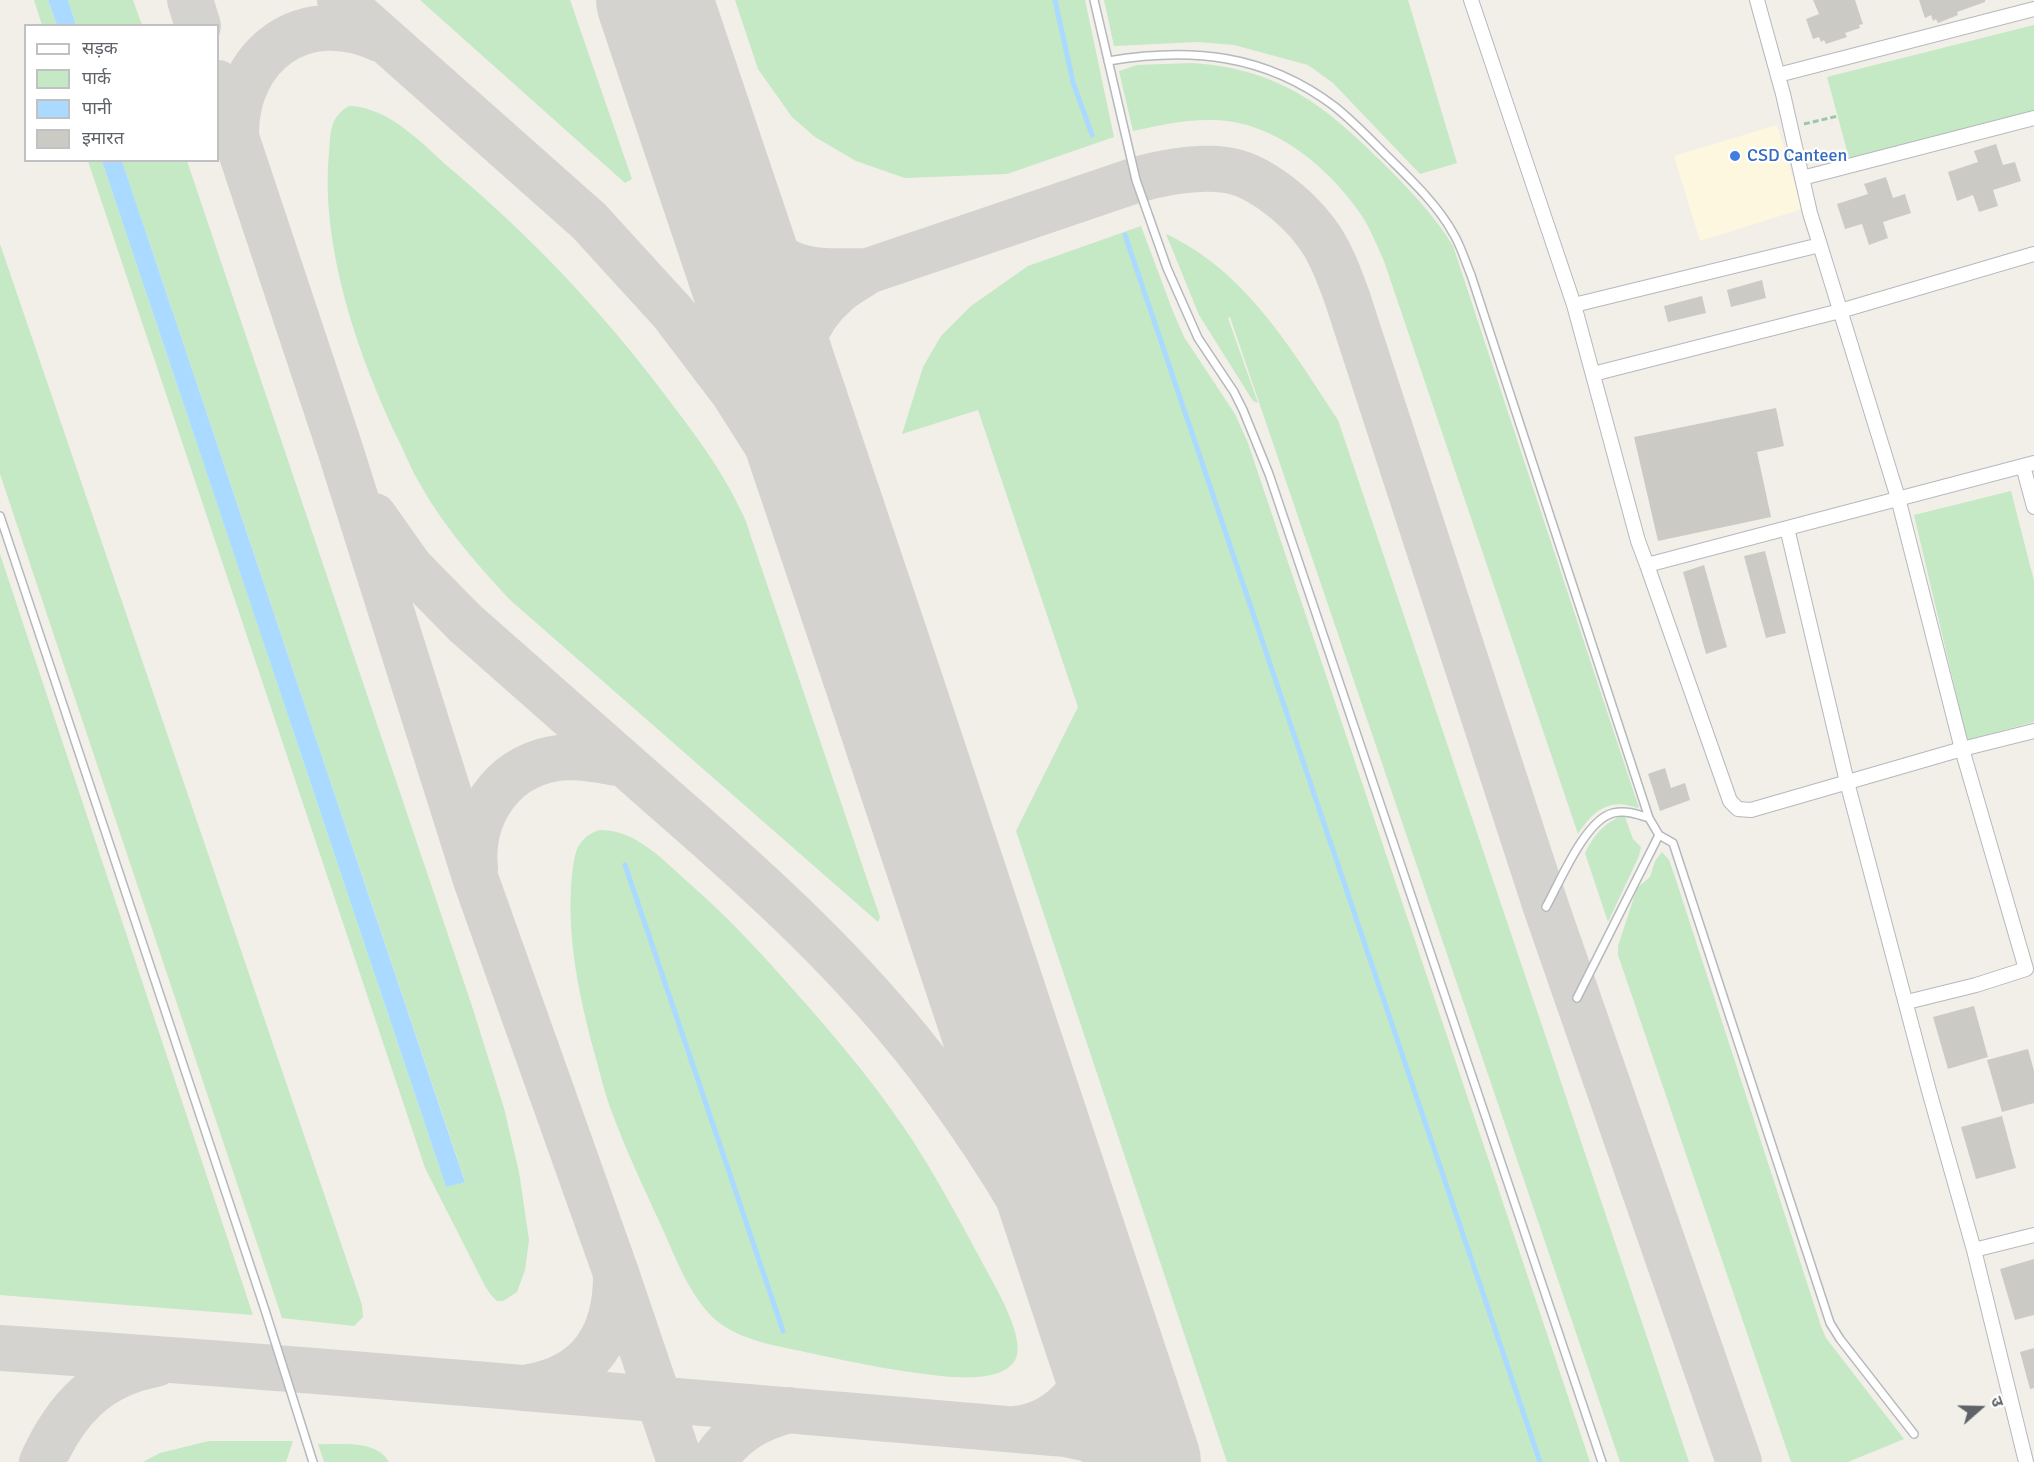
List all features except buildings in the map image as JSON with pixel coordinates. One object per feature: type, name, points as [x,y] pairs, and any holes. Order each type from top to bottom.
[{"type":"street","points":[[1471,0],[1574,305],[1638,541],[1730,801],[1738,810],[1751,810],[1962,749],[2034,731]]},
{"type":"street","points":[[1758,0],[1810,213],[1898,498],[1962,749],[2030,968],[1976,985],[1907,1002]]},
{"type":"street","points":[[1778,75],[2034,9]]},
{"type":"street","points":[[1802,178],[2034,118]]},
{"type":"street","points":[[1574,305],[1820,245]]},
{"type":"street","points":[[1593,375],[1840,311],[2034,254]]},
{"type":"street","points":[[1647,565],[2029,464],[2034,507]]},
{"type":"street","points":[[1787,528],[1847,782],[1974,1250],[2026,1462]]},
{"type":"street","points":[[1974,1250],[2034,1235]]},
{"type":"lane","points":[[1094,0],[1136,180],[1167,268],[1198,338],[1243,410],[1269,474],[1602,1462]]},
{"type":"lane","points":[[1108,61],[1152,54],[1201,55],[1233,58],[1260,65],[1284,75],[1307,87],[1335,107],[1372,141],[1418,188],[1452,230],[1471,275],[1650,818],[1659,835],[1673,843],[1833,1330],[1914,1434]]},
{"type":"lane","points":[[0,516],[265,1310],[313,1462]]},
{"type":"lane","points":[[1546,907],[1576,852],[1594,824],[1602,817],[1627,812],[1650,818]]},
{"type":"lane","points":[[1577,998],[1659,835]]},
{"type":"path","points":[[1790,127],[1838,116]]},
{"type":"shaded area","points":[[1777,125],[1802,209],[1700,241],[1674,156]]},
{"type":"green space","points":[[34,0],[48,0],[57,24],[42,24]]},
{"type":"green space","points":[[68,0],[133,0],[142,24],[76,24]]},
{"type":"green space","points":[[420,0],[570,0],[632,179],[625,183]]},
{"type":"green space","points":[[735,0],[1085,0],[1114,137],[1007,174],[905,178],[856,161],[815,137],[792,117],[758,69]]},
{"type":"green space","points":[[1104,0],[1408,0],[1457,163],[1420,174],[1333,83],[1308,65],[1234,45],[1198,42],[1114,46]]},
{"type":"green space","points":[[2034,25],[2034,111],[1849,158],[1827,77]]},
{"type":"green space","points":[[1192,63],[1253,74],[1303,96],[1326,112],[1401,181],[1453,246],[1639,807],[1618,804],[1602,809],[1589,819],[1578,834],[1384,261],[1365,221],[1349,198],[1317,165],[1298,150],[1279,138],[1236,122],[1193,120],[1133,131],[1119,71],[1137,65]]},
{"type":"green space","points":[[349,106],[378,113],[405,129],[481,195],[536,247],[614,331],[683,419],[714,463],[747,525],[880,917],[878,922],[509,599],[461,544],[429,500],[409,464],[370,375],[346,302],[337,264],[328,189],[329,153],[334,121]]},
{"type":"green space","points":[[88,162],[102,162],[446,1187],[465,1181],[122,162],[187,162],[471,1003],[504,1108],[519,1172],[529,1240],[525,1270],[517,1292],[503,1301],[497,1301],[491,1295],[425,1168]]},
{"type":"green space","points":[[1141,226],[1184,337],[1235,414],[1248,443],[1590,1462],[1227,1462],[1016,831],[1078,707],[978,410],[902,434],[923,367],[941,336],[971,306],[1028,266]]},
{"type":"green space","points":[[1166,234],[1194,250],[1220,269],[1243,291],[1284,340],[1338,420],[1689,1462],[1620,1462],[1230,317],[1228,318],[1258,403],[1253,401],[1199,315]]},
{"type":"green space","points":[[0,244],[362,1305],[363,1317],[354,1326],[282,1318],[0,474]]},
{"type":"green space","points":[[2011,491],[2034,581],[2034,722],[1967,740],[1914,515]]},
{"type":"green space","points":[[0,554],[253,1315],[0,1295]]},
{"type":"green space","points":[[1619,817],[1625,817],[1633,839],[1641,847],[1608,922],[1585,853],[1599,832]]},
{"type":"green space","points":[[600,830],[623,834],[643,844],[719,910],[813,1012],[858,1066],[913,1141],[993,1282],[1016,1334],[1017,1355],[1012,1364],[1004,1370],[981,1377],[943,1376],[904,1371],[779,1347],[752,1339],[728,1328],[717,1321],[698,1300],[677,1261],[615,1122],[583,1008],[571,928],[572,878],[579,845],[589,835]]},
{"type":"green space","points":[[1662,852],[1669,860],[1675,877],[1822,1329],[1826,1338],[1904,1439],[1848,1462],[1791,1462],[1618,955],[1618,946],[1637,888],[1650,877],[1655,861]]},
{"type":"green space","points":[[209,1441],[293,1441],[286,1462],[143,1462],[160,1453]]},
{"type":"green space","points":[[318,1444],[367,1446],[383,1455],[389,1462],[324,1462]]},
{"type":"water","points":[[48,0],[68,0],[76,24],[57,24]]},
{"type":"water","points":[[102,162],[122,162],[465,1182],[446,1187]]},
{"type":"waterway","points":[[1055,0],[1073,82],[1092,135]]},
{"type":"waterway","points":[[1125,235],[1540,1462]]},
{"type":"waterway","points":[[625,865],[783,1331]]},
{"type":"taxiway","points":[[190,0],[197,24]]},
{"type":"taxiway","points":[[340,0],[589,221],[673,313],[733,392],[785,474],[832,564],[882,677]]},
{"type":"taxiway","points":[[236,138],[239,108],[247,82],[261,60],[279,44],[301,33],[326,28],[353,30],[382,40]]},
{"type":"taxiway","points":[[219,86],[340,449],[476,880],[616,1273],[680,1462]]},
{"type":"taxiway","points":[[706,155],[738,216],[760,243],[774,254],[798,267],[808,269],[868,271]]},
{"type":"taxiway","points":[[810,465],[795,407],[795,375],[801,344],[815,316],[825,303],[868,271],[1136,180],[1181,170],[1226,170],[1238,173],[1276,193],[1298,212],[1330,254],[1347,297],[1546,907],[1739,1462]]},
{"type":"taxiway","points":[[374,516],[410,567],[465,623],[771,895],[836,959],[897,1026],[966,1117],[1004,1174],[1039,1233],[1090,1332],[1140,1453]]},
{"type":"taxiway","points":[[475,868],[475,849],[483,814],[503,784],[517,773],[534,764],[570,757],[625,764]]},
{"type":"taxiway","points":[[529,1387],[550,1382],[568,1374],[595,1350],[605,1334],[611,1317],[616,1276]]},
{"type":"taxiway","points":[[1015,1429],[1049,1418],[1076,1396],[1092,1365],[1095,1330]]},
{"type":"taxiway","points":[[0,1348],[400,1378],[1066,1434],[1098,1441],[1130,1462]]},
{"type":"taxiway","points":[[42,1462],[62,1426],[86,1397],[117,1376],[156,1364]]},
{"type":"taxiway","points":[[713,1462],[728,1443],[745,1428],[789,1410]]},
{"type":"runway","points":[[654,0],[1143,1462]]},
{"type":"place","name":"CSD Canteen","points":[[1735,156]]}]
